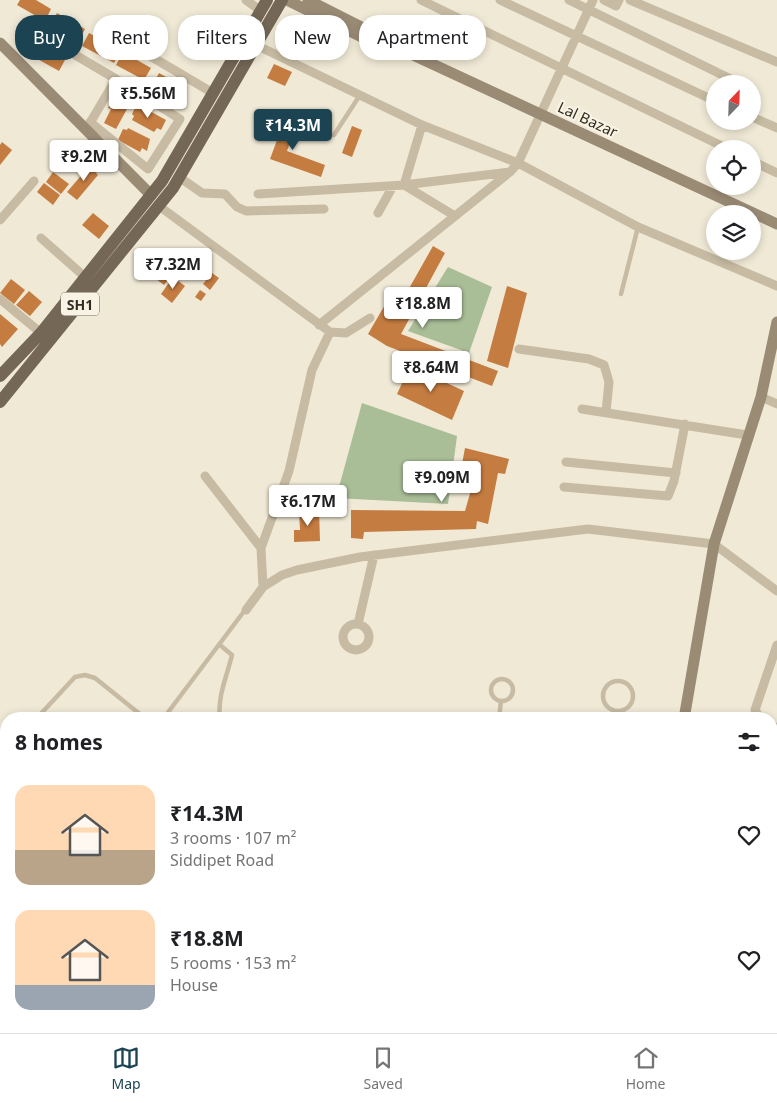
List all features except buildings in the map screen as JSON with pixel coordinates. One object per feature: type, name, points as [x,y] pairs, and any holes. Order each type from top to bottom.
[{"type":"main road","name":"SH1","points":[[265,29],[282,0]]},
{"type":"main road","name":"Lal Bazar","points":[[287,0],[359,36]]},
{"type":"main road","name":"Lal Bazar","points":[[308,0],[359,26]]},
{"type":"main road","name":"SH1","points":[[0,376],[41,333],[162,181],[264,5]]},
{"type":"main road","points":[[0,43],[88,126],[159,206]]},
{"type":"main road","name":"SH1","points":[[0,402],[159,206],[179,177],[247,60]]},
{"type":"main road","name":"Lal Bazar","points":[[425,60],[777,224]]},
{"type":"main road","points":[[685,712],[714,544],[761,396],[777,322]]},
{"type":"street","points":[[246,0],[264,5]]},
{"type":"street","points":[[421,0],[710,140]]},
{"type":"street","points":[[500,0],[706,98]]},
{"type":"street","points":[[569,0],[723,75]]},
{"type":"street","points":[[319,325],[510,172],[518,163],[593,0]]},
{"type":"street","points":[[604,0],[616,6],[619,0]]},
{"type":"street","points":[[630,0],[777,62]]},
{"type":"street","points":[[265,49],[422,125],[518,163],[638,227],[777,286]]},
{"type":"street","points":[[83,60],[116,80],[180,119],[148,169],[88,126],[116,80]]},
{"type":"street","points":[[157,60],[213,93]]},
{"type":"street","points":[[761,121],[777,128]]},
{"type":"street","points":[[404,185],[422,125]]},
{"type":"street","points":[[761,165],[777,173]]},
{"type":"street","points":[[258,194],[393,186],[510,172]]},
{"type":"street","points":[[179,177],[202,193],[224,194],[237,207],[246,211],[324,209]]},
{"type":"street","points":[[0,220],[34,181]]},
{"type":"street","points":[[404,185],[455,216]]},
{"type":"street","points":[[378,213],[393,186]]},
{"type":"street","points":[[159,206],[330,332],[346,333],[370,318]]},
{"type":"street","points":[[42,238],[85,277]]},
{"type":"street","points":[[0,298],[41,333]]},
{"type":"street","points":[[263,587],[261,548],[289,471],[312,370],[330,332]]},
{"type":"street","points":[[520,349],[589,358],[604,365],[608,382],[606,412]]},
{"type":"street","points":[[761,396],[777,404]]},
{"type":"street","points":[[582,409],[748,435]]},
{"type":"street","points":[[564,487],[668,496],[672,492],[685,424]]},
{"type":"street","points":[[566,462],[676,473]]},
{"type":"street","points":[[205,476],[261,548]]},
{"type":"street","points":[[246,610],[263,587],[282,575],[297,570],[374,555],[588,529],[714,544],[777,591]]},
{"type":"street","points":[[358,624],[374,555]]},
{"type":"street","points":[[757,712],[756,710],[777,645]]},
{"type":"lane","points":[[334,135],[360,95]]},
{"type":"lane","points":[[621,294],[638,227]]},
{"type":"lane","points":[[168,712],[246,610]]},
{"type":"lane","points":[[219,712],[222,689],[232,655],[220,645]]},
{"type":"lane","points":[[42,712],[75,677],[85,675],[95,678],[137,712]]},
{"type":"lane","points":[[503,678],[512,684],[513,690],[508,699],[501,701],[494,698],[491,687],[495,680],[503,678]]},
{"type":"lane","points":[[617,681],[627,683],[634,696],[631,705],[618,712],[608,708],[603,694],[608,685],[617,681]]},
{"type":"lane","points":[[500,712],[501,701]]},
{"type":"green space","points":[[448,267],[492,287],[469,353],[408,331]]},
{"type":"green space","points":[[362,403],[457,436],[448,504],[336,498]]}]
